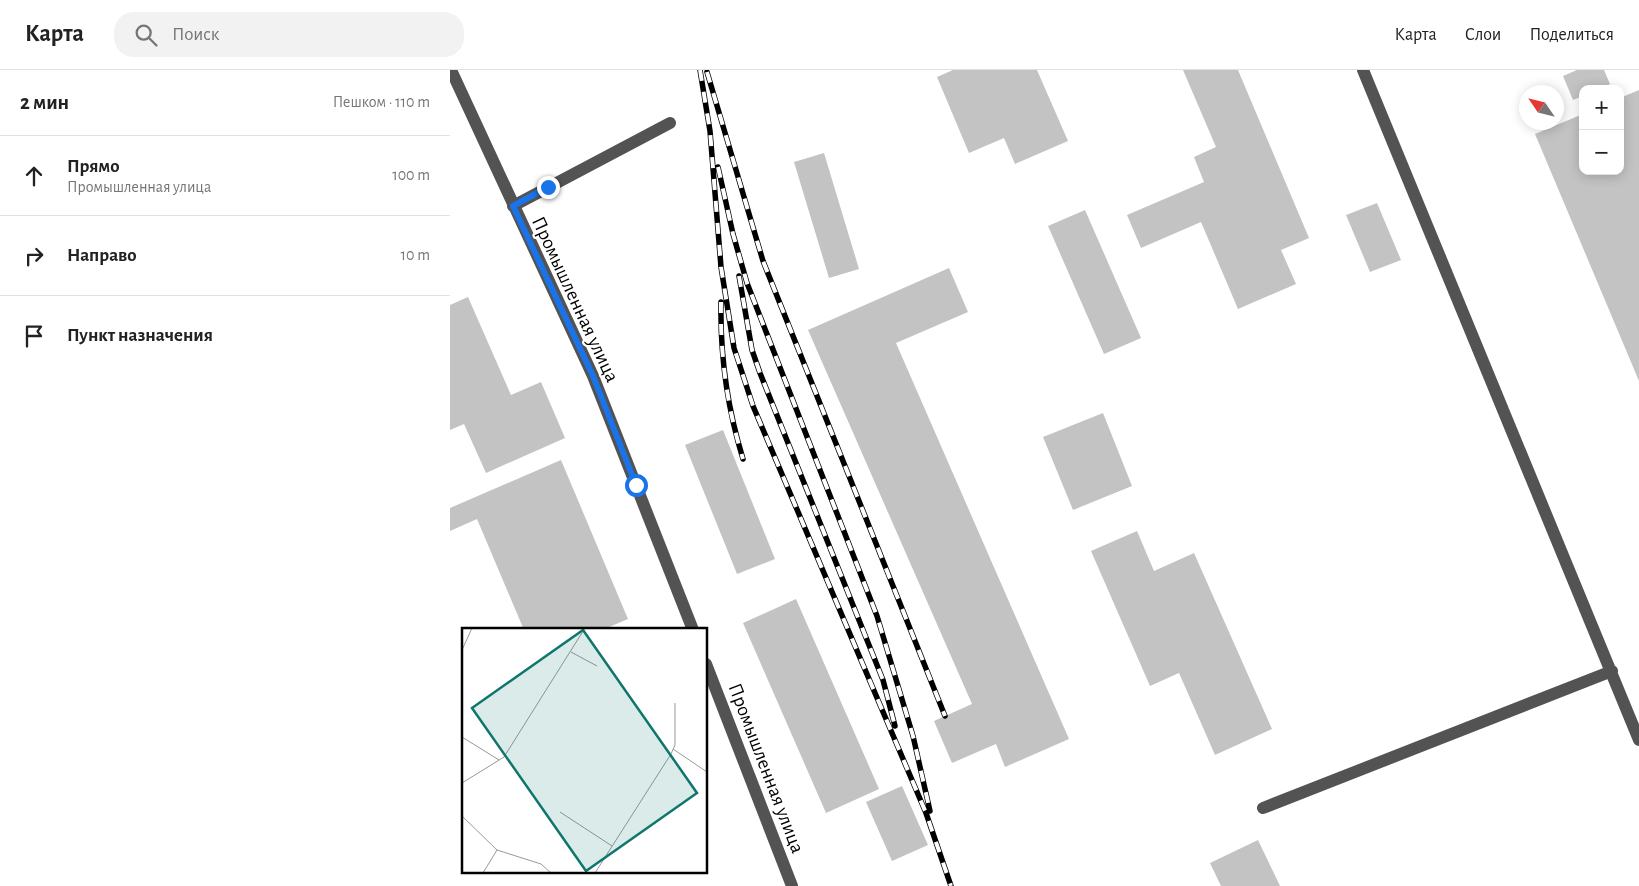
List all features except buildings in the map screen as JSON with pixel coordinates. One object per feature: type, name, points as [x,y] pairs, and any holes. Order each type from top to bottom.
[{"type":"street","name":"Промышленная улица","points":[[451,70],[593,376],[691,628]]},
{"type":"street","points":[[1363,70],[1639,740]]},
{"type":"street","points":[[513,206],[670,123]]},
{"type":"street","name":"Промышленная улица","points":[[708,669],[792,886]]},
{"type":"street","points":[[1262,808],[1612,671]]},
{"type":"railway","points":[[700,70],[710,131],[721,267],[734,348],[753,406],[926,813],[951,886]]},
{"type":"railway","points":[[707,72],[763,261],[945,716]]},
{"type":"railway","points":[[718,167],[733,234],[747,283],[877,616],[913,736],[930,811]]},
{"type":"railway","points":[[739,276],[752,350],[883,680],[895,726]]},
{"type":"railway","points":[[721,302],[723,361],[733,420],[743,459]]},
{"type":"route","points":[[548,187],[513,206],[593,376],[636,485]]}]
